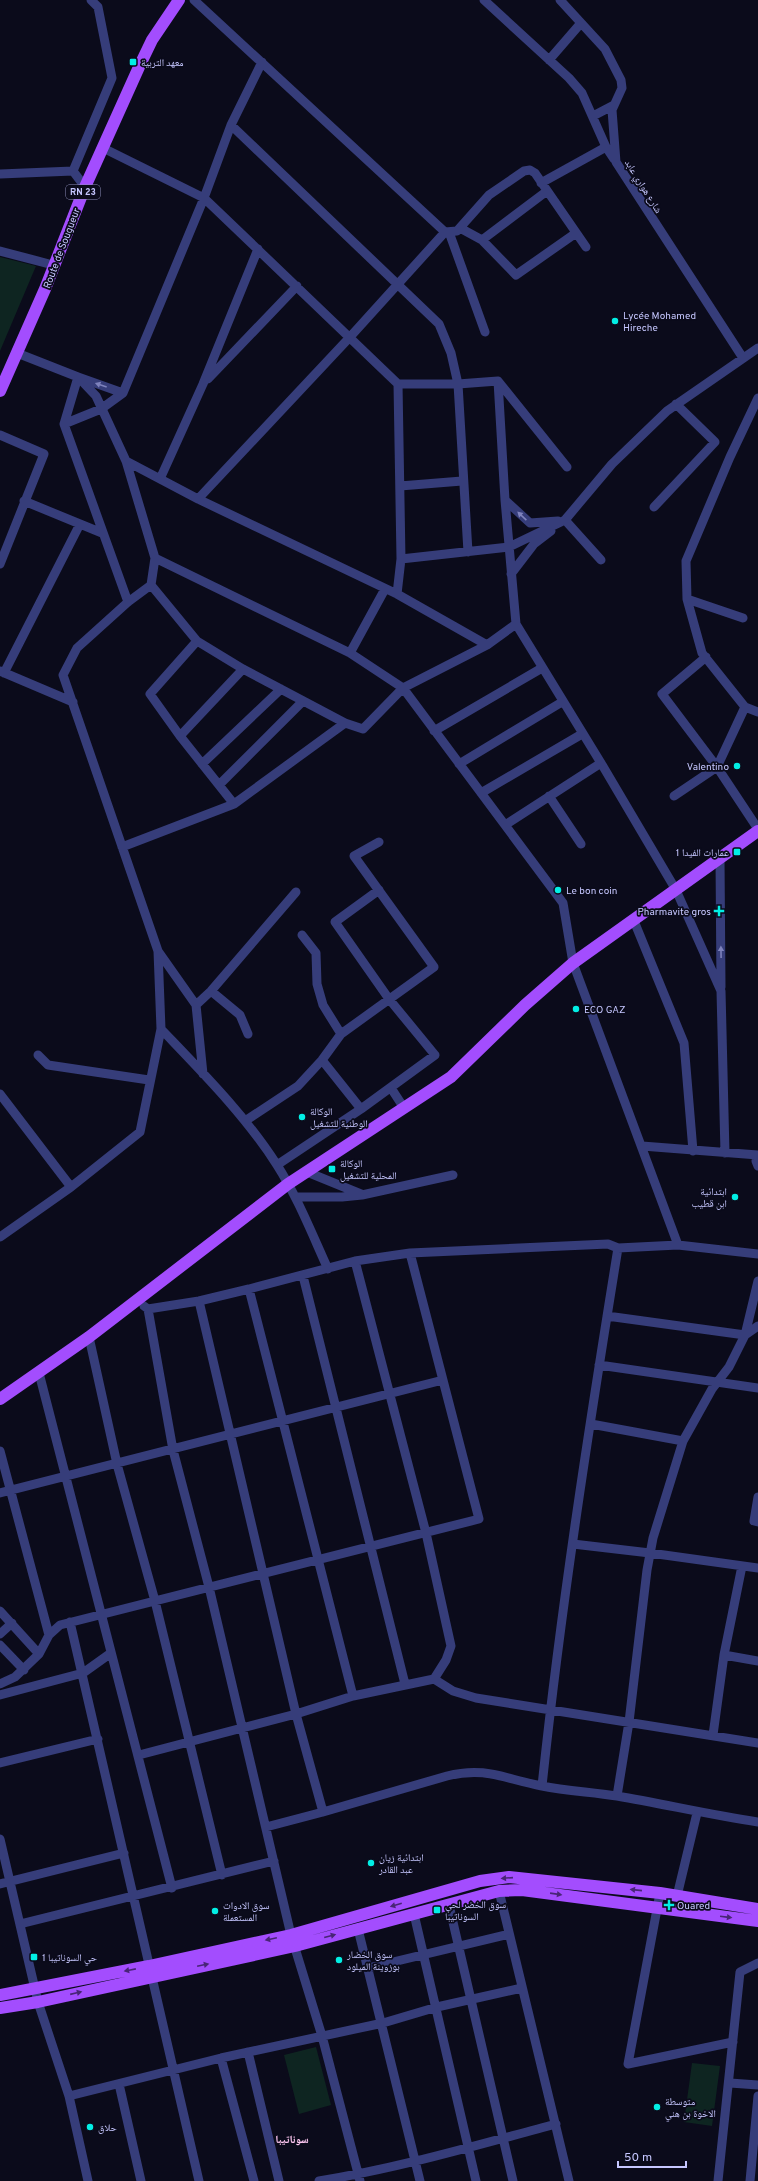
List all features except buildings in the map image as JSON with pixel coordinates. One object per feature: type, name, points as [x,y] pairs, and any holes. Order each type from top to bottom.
[{"type":"main road","name":"Route de Sougueur","points":[[0,391],[45,289],[53,265],[85,187],[152,40],[179,0]]},
{"type":"main road","points":[[0,1399],[89,1337],[136,1299],[288,1184],[451,1077],[525,1005],[573,963],[634,921],[758,830]]},
{"type":"main road","points":[[293,1940],[480,1881],[509,1877],[660,1893],[758,1909]]},
{"type":"main road","points":[[0,2008],[38,2002],[150,1971],[293,1940],[358,1929],[498,1891],[522,1890],[656,1909],[758,1921]]},
{"type":"main road","points":[[0,1996],[150,1971]]},
{"type":"street","points":[[73,171],[112,78],[98,7],[91,0]]},
{"type":"street","points":[[194,0],[447,232],[485,332]]},
{"type":"street","points":[[484,0],[549,60],[582,93],[606,147],[616,162]]},
{"type":"street","name":"شارع هواري عابد","points":[[560,0],[605,49],[617,70],[622,88],[614,105],[612,129],[616,162],[743,358]]},
{"type":"street","points":[[549,60],[581,23]]},
{"type":"street","points":[[64,424],[101,409],[123,393],[204,198],[230,125],[262,62]]},
{"type":"street","points":[[593,116],[614,105]]},
{"type":"street","points":[[230,125],[440,324],[451,353],[458,384],[462,481],[468,552]]},
{"type":"street","points":[[541,183],[606,147]]},
{"type":"street","points":[[103,148],[204,198],[398,384],[458,384],[498,381]]},
{"type":"street","points":[[447,232],[454,233],[489,195],[524,172],[530,170],[535,173],[586,247]]},
{"type":"street","points":[[0,174],[73,171]]},
{"type":"street","points":[[73,171],[85,187]]},
{"type":"street","points":[[482,240],[547,191]]},
{"type":"street","points":[[460,228],[482,240],[516,275],[576,233]]},
{"type":"street","points":[[198,499],[447,232]]},
{"type":"street","points":[[160,479],[203,384],[258,249]]},
{"type":"street","points":[[0,251],[53,265]]},
{"type":"street","points":[[203,384],[297,286]]},
{"type":"street","points":[[512,574],[534,544],[565,520],[612,464],[666,411],[743,358],[756,352]]},
{"type":"street","points":[[17,353],[123,393]]},
{"type":"street","points":[[78,377],[96,396],[126,461],[155,558],[151,585],[128,602],[77,648],[63,675],[158,951],[196,1005],[203,1074]]},
{"type":"street","points":[[78,377],[64,424],[102,534],[128,602]]},
{"type":"street","points":[[498,381],[567,467]]},
{"type":"street","points":[[498,381],[505,500],[516,624],[562,702],[602,763],[676,890],[722,991]]},
{"type":"street","points":[[397,594],[401,559],[398,384]]},
{"type":"street","points":[[758,398],[727,464],[686,562],[687,599],[702,653],[745,707],[758,712]]},
{"type":"street","points":[[654,507],[715,442],[676,404]]},
{"type":"street","points":[[0,434],[44,454],[0,564]]},
{"type":"street","points":[[126,461],[198,499],[397,594],[486,645]]},
{"type":"street","points":[[400,486],[462,481]]},
{"type":"street","points":[[505,500],[530,523],[565,520]]},
{"type":"street","points":[[24,501],[102,534]]},
{"type":"street","points":[[401,559],[509,547],[565,520]]},
{"type":"street","points":[[565,520],[601,560]]},
{"type":"street","points":[[73,702],[2,672],[80,524]]},
{"type":"street","points":[[155,558],[350,653],[403,688],[563,903],[573,963],[678,1245]]},
{"type":"street","points":[[151,585],[197,641],[281,690],[345,723],[363,729],[403,688],[486,645],[516,624]]},
{"type":"street","points":[[350,653],[385,589]]},
{"type":"street","points":[[687,599],[744,618]]},
{"type":"street","points":[[197,641],[150,694],[180,736],[234,804]]},
{"type":"street","points":[[706,658],[662,694],[717,767],[758,830]]},
{"type":"street","points":[[434,731],[542,668]]},
{"type":"street","points":[[180,736],[243,669]]},
{"type":"street","points":[[202,764],[281,690]]},
{"type":"street","points":[[219,786],[303,701]]},
{"type":"street","points":[[459,764],[562,702]]},
{"type":"street","points":[[674,796],[717,767],[745,707]]},
{"type":"street","points":[[122,847],[234,804],[345,723]]},
{"type":"street","points":[[481,793],[582,734]]},
{"type":"street","points":[[505,825],[602,763]]},
{"type":"street","points":[[549,796],[581,844]]},
{"type":"street","points":[[245,1121],[298,1086],[322,1060],[341,1034],[434,967],[354,856],[379,842]]},
{"type":"street","points":[[720,858],[725,1153]]},
{"type":"street","points":[[277,1165],[361,1109],[435,1056],[389,999],[335,922],[379,890]]},
{"type":"street","points":[[196,1005],[211,991],[296,892]]},
{"type":"street","points":[[634,921],[684,1043],[693,1151]]},
{"type":"street","points":[[302,935],[316,953],[317,984],[323,1005],[341,1034]]},
{"type":"street","points":[[0,1237],[71,1187],[140,1132],[149,1080],[161,1029],[158,951]]},
{"type":"street","points":[[211,991],[240,1015],[248,1034]]},
{"type":"street","points":[[161,1029],[245,1121],[277,1165],[295,1197],[328,1269]]},
{"type":"street","points":[[38,1056],[48,1065],[149,1080]]},
{"type":"street","points":[[322,1060],[361,1109]]},
{"type":"street","points":[[391,1088],[404,1108]]},
{"type":"street","points":[[0,1094],[71,1187]]},
{"type":"street","points":[[642,1146],[758,1156],[756,1161],[758,1166]]},
{"type":"street","points":[[307,1172],[362,1195]]},
{"type":"street","points":[[295,1197],[342,1198],[453,1175]]},
{"type":"street","points":[[148,1309],[199,1301],[249,1290],[355,1261],[410,1253],[608,1244],[618,1248],[678,1245],[758,1254]]},
{"type":"street","points":[[542,1786],[550,1710],[573,1544],[618,1248]]},
{"type":"street","points":[[0,1684],[15,1677],[24,1670],[39,1654],[50,1635],[60,1625],[479,1519],[410,1253]]},
{"type":"street","points":[[355,1261],[426,1533],[451,1646],[446,1660],[434,1679]]},
{"type":"street","points":[[304,1276],[405,1684]]},
{"type":"street","points":[[617,1796],[650,1553],[683,1441],[718,1382],[729,1367],[744,1335],[756,1299],[758,1281]]},
{"type":"street","points":[[249,1290],[284,1421],[353,1696]]},
{"type":"street","points":[[136,1299],[148,1309],[173,1450],[209,1587],[293,1940],[322,2036],[359,2178]]},
{"type":"street","points":[[199,1301],[296,1714],[323,1812]]},
{"type":"street","points":[[607,1316],[744,1335],[758,1326]]},
{"type":"street","points":[[89,1337],[117,1464],[155,1601],[222,1875]]},
{"type":"street","points":[[599,1366],[758,1388]]},
{"type":"street","points":[[39,1373],[67,1477],[111,1653],[139,1755],[172,1888]]},
{"type":"street","points":[[0,1493],[443,1380]]},
{"type":"street","points":[[591,1424],[683,1441]]},
{"type":"street","points":[[0,1451],[50,1635]]},
{"type":"street","points":[[758,1497],[754,1521],[758,1522]]},
{"type":"street","points":[[573,1544],[758,1568]]},
{"type":"street","points":[[713,1736],[724,1655],[742,1566]]},
{"type":"street","points":[[0,1611],[39,1654]]},
{"type":"street","points":[[70,1622],[134,1897],[172,2071],[199,2181]]},
{"type":"street","points":[[0,1634],[12,1623]]},
{"type":"street","points":[[0,1645],[24,1670]]},
{"type":"street","points":[[0,1695],[83,1674],[111,1653]]},
{"type":"street","points":[[724,1655],[758,1661]]},
{"type":"street","points":[[139,1755],[296,1714],[353,1696],[434,1679],[453,1691],[476,1698],[758,1743]]},
{"type":"street","points":[[0,1763],[98,1739]]},
{"type":"street","points":[[266,1827],[466,1772],[490,1773],[542,1786],[617,1796],[697,1813],[758,1822]]},
{"type":"street","points":[[677,1896],[697,1813]]},
{"type":"street","points":[[0,1839],[38,2002],[69,2096],[88,2181]]},
{"type":"street","points":[[0,1884],[124,1853]]},
{"type":"street","points":[[20,1924],[172,1888],[274,1861]]},
{"type":"street","points":[[498,1891],[569,2181]]},
{"type":"street","points":[[660,1893],[628,2064],[733,2042]]},
{"type":"street","points":[[449,1905],[513,2181]]},
{"type":"street","points":[[414,1914],[437,2007],[467,2148],[476,2181]]},
{"type":"street","points":[[358,1929],[383,2023],[420,2181]]},
{"type":"street","points":[[368,1968],[509,1934]]},
{"type":"street","points":[[718,2181],[730,2083],[740,1972],[758,1963]]},
{"type":"street","points":[[69,2096],[222,2058],[383,2023],[437,2007],[522,1988]]},
{"type":"street","points":[[248,2052],[279,2181]]},
{"type":"street","points":[[222,2058],[254,2181]]},
{"type":"street","points":[[730,2083],[758,2086]]},
{"type":"street","points":[[119,2084],[142,2181]]},
{"type":"street","points":[[750,2181],[758,2096]]},
{"type":"street","points":[[319,2181],[359,2178],[556,2124]]},
{"type":"green space","points":[[0,257],[36,266],[0,351]]},
{"type":"green space","points":[[316,2047],[331,2105],[299,2114],[284,2055]]},
{"type":"green space","points":[[692,2063],[720,2066],[712,2126],[684,2122]]},
{"type":"place","name":"معهد التربية","points":[[133,62]]},
{"type":"place","name":"Lycée Mohamed Hireche","points":[[615,321]]},
{"type":"place","name":"Valentino","points":[[737,766]]},
{"type":"place","name":"عمارات الفيدا 1","points":[[737,852]]},
{"type":"place","name":"Le bon coin","points":[[558,890]]},
{"type":"place","name":"Pharmavite gros","points":[[719,911]]},
{"type":"place","name":"ECO GAZ","points":[[576,1009]]},
{"type":"place","name":"الوكالة الوطنية للتشغيل","points":[[302,1117]]},
{"type":"place","name":"الوكالة المحلية للتشغيل","points":[[332,1169]]},
{"type":"place","name":"ابتدائية ابن قطيب","points":[[735,1197]]},
{"type":"place","name":"ابتدائية زيان عبد القادر","points":[[371,1863]]},
{"type":"place","name":"Ouared","points":[[669,1905]]},
{"type":"place","name":"سوق الخضر لحي السوناتيبا","points":[[437,1910]]},
{"type":"place","name":"سوق الادوات المستعملة","points":[[215,1911]]},
{"type":"place","name":"حي السوناتيبا 1","points":[[34,1957]]},
{"type":"place","name":"سوق الخضار بوزوينة الميلود","points":[[339,1960]]},
{"type":"place","name":"متوسطة الاخوة بن هني","points":[[657,2107]]},
{"type":"place","name":"حلاق","points":[[90,2127]]},
{"type":"district","name":"سوناتيبا","points":[[292,2139]]}]
